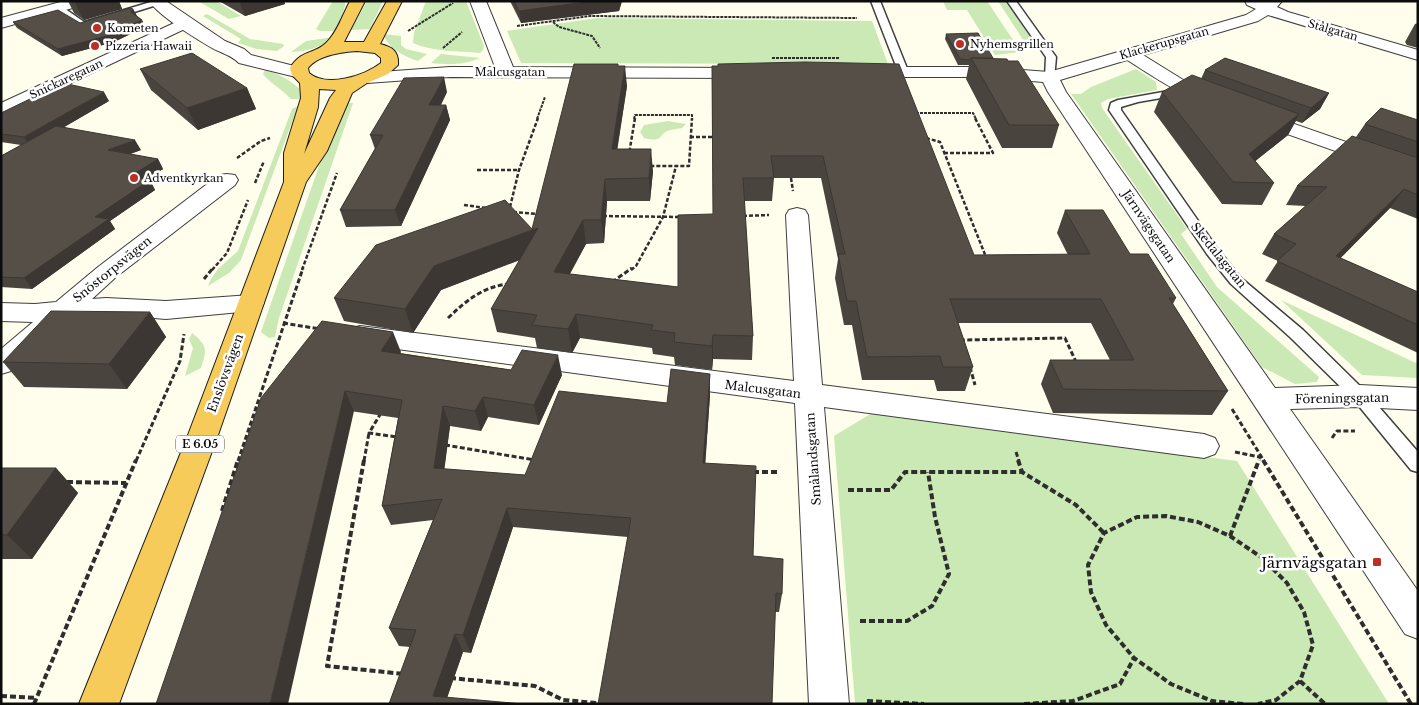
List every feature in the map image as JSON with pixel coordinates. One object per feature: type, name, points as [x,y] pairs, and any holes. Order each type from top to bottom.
[{"type":"highway","points":[[304,76],[300,68],[304,63],[335,44],[358,1]]},
{"type":"highway","points":[[370,46],[395,1]]},
{"type":"highway","points":[[323,52],[349,46],[370,46],[383,50],[390,56]]},
{"type":"highway","name":"E 6.05","points":[[304,76],[331,84],[363,79],[386,67],[390,62],[390,56]]},
{"type":"highway","name":"Enslövsvägen","points":[[295,182],[294,152],[311,94],[311,89],[304,76]]},
{"type":"highway","name":"Enslövsvägen","points":[[99,704],[203,435],[295,182],[317,151],[339,98],[345,89],[363,79]]},
{"type":"street","points":[[1,23],[82,1]]},
{"type":"street","points":[[478,1],[506,72]]},
{"type":"street","name":"Stålgatan","points":[[1250,1],[1271,5],[1282,15],[1418,55]]},
{"type":"street","points":[[157,2],[185,23],[219,45],[238,53],[245,59],[304,76]]},
{"type":"street","name":"Klackerupsgatan","points":[[1050,77],[1252,18],[1271,5]]},
{"type":"street","name":"Snickaregatan","points":[[1,110],[185,23]]},
{"type":"street","points":[[238,53],[282,56],[323,52]]},
{"type":"street","points":[[1128,54],[1190,89],[1235,108],[1418,174]]},
{"type":"street","name":"Malcusgatan","points":[[390,56],[406,62],[450,72]]},
{"type":"street","name":"Malcusgatan","points":[[363,79],[450,72],[764,72]]},
{"type":"street","points":[[844,72],[986,72],[1050,77]]},
{"type":"street","name":"Järnvägsgatan","points":[[1050,77],[1056,92],[1418,622]]},
{"type":"street","name":"Snöstorpsvägen","points":[[1,364],[107,272],[227,180]]},
{"type":"street","name":"Smålandsgatan","points":[[797,214],[829,702]]},
{"type":"street","points":[[1,312],[35,313],[106,306],[166,310],[251,303]]},
{"type":"street","name":"Malcusgatan","points":[[323,330],[422,345],[1204,446]]},
{"type":"street","name":"Föreningsgatan","points":[[1267,399],[1360,396],[1418,399]]},
{"type":"lane","points":[[875,1],[903,71]]},
{"type":"lane","points":[[1011,1],[1051,57],[1050,77]]},
{"type":"lane","points":[[58,8],[83,25],[157,2]]},
{"type":"lane","name":"Skedalagatan","points":[[1190,89],[1160,97],[1124,101],[1115,105],[1115,110],[1212,251],[1236,281],[1297,334],[1360,396],[1418,465]]},
{"type":"path","points":[[409,31],[455,1]]},
{"type":"path","points":[[489,30],[590,16],[882,18]]},
{"type":"path","points":[[552,22],[559,27],[592,36],[602,52]]},
{"type":"path","points":[[548,214],[509,212],[519,170],[553,72]]},
{"type":"path","points":[[912,114],[973,113],[993,153],[944,153]]},
{"type":"path","points":[[635,115],[692,115],[690,137],[689,166],[627,166],[635,115]]},
{"type":"path","points":[[271,145],[275,136]]},
{"type":"path","points":[[921,136],[940,142],[988,260],[978,260]]},
{"type":"path","points":[[690,137],[718,137]]},
{"type":"path","points":[[253,190],[268,154]]},
{"type":"path","points":[[220,518],[283,323],[338,169]]},
{"type":"path","points":[[477,170],[519,170]]},
{"type":"path","points":[[34,704],[126,483],[180,361],[184,336],[192,308],[205,278],[226,253],[249,199]]},
{"type":"path","points":[[464,205],[491,209]]},
{"type":"path","points":[[739,216],[797,214]]},
{"type":"path","points":[[596,216],[682,217]]},
{"type":"path","points":[[283,323],[323,330]]},
{"type":"path","points":[[965,348],[962,340],[1064,338],[1077,364]]},
{"type":"path","points":[[970,365],[984,417]]},
{"type":"path","points":[[369,433],[327,666],[406,674]]},
{"type":"path","points":[[1204,446],[1260,457],[1230,536]]},
{"type":"path","points":[[815,490],[891,490],[905,472],[1022,472],[1076,505],[1104,533]]},
{"type":"path","points":[[823,620],[907,621],[932,606],[949,574],[935,517],[928,472]]},
{"type":"path","points":[[59,482],[126,483]]},
{"type":"path","points":[[1243,704],[1212,701],[1170,684],[1134,658],[1106,625],[1091,592],[1088,565],[1104,533],[1137,517],[1166,516],[1198,522],[1230,536],[1260,557],[1287,583],[1304,612],[1313,645],[1300,681],[1276,700],[1258,704]]},
{"type":"path","points":[[1024,704],[1073,701],[1120,684],[1134,658]]},
{"type":"path","points":[[446,678],[535,686],[563,700],[608,704]]},
{"type":"path","points":[[1300,681],[1325,704]]},
{"type":"path","points":[[1,696],[37,698]]},
{"type":"path","points":[[829,702],[924,704]]},
{"type":"green space","points":[[198,1],[216,1],[241,16],[229,19]]},
{"type":"green space","points":[[333,1],[346,1],[342,17],[334,31],[320,31],[316,29]]},
{"type":"green space","points":[[367,1],[383,1],[370,29],[351,30]]},
{"type":"green space","points":[[426,1],[466,1],[484,46],[483,50],[480,53],[446,51],[413,43],[414,33]]},
{"type":"green space","points":[[943,1],[987,1],[1021,52],[995,55],[967,10],[947,10]]},
{"type":"green space","points":[[998,1],[1005,1],[1030,36],[1032,45],[1029,49]]},
{"type":"green space","points":[[207,14],[250,39],[283,44],[284,46],[277,51],[257,49],[238,43],[241,39],[203,16]]},
{"type":"green space","points":[[597,18],[872,21],[888,64],[521,63],[507,31]]},
{"type":"green space","points":[[383,34],[401,36],[401,45],[406,49],[427,54],[418,61],[408,57],[393,48]]},
{"type":"green space","points":[[334,37],[314,48],[291,52],[306,41]]},
{"type":"green space","points":[[441,54],[480,58],[456,64],[431,63]]},
{"type":"green space","points":[[1136,69],[1156,82],[1157,90],[1108,99],[1101,103],[1102,108],[1187,229],[1181,234],[1217,287],[1319,377],[1317,382],[1295,384],[1262,367],[1071,94],[1081,94],[1091,87]]},
{"type":"green space","points":[[265,70],[280,75],[296,85],[300,89],[301,99],[291,99],[266,78],[263,74]]},
{"type":"green space","points":[[341,103],[353,103],[279,318],[275,337],[269,338],[261,332]]},
{"type":"green space","points":[[298,106],[241,260],[229,273],[208,286],[218,269],[238,251],[292,109]]},
{"type":"green space","points":[[668,121],[686,124],[682,128],[666,132],[658,139],[644,138],[640,132],[644,125]]},
{"type":"green space","points":[[1281,300],[1418,364],[1418,378],[1362,375]]},
{"type":"green space","points":[[192,333],[201,341],[205,352],[201,368],[185,376],[193,348],[189,339]]},
{"type":"green space","points":[[872,413],[1237,461],[1389,704],[855,704],[834,436]]},
{"type":"building","points":[[514,1],[593,1],[519,11]]},
{"type":"building","points":[[130,8],[133,9],[131,12],[142,20],[110,35],[58,49],[13,22],[58,10],[80,23]]},
{"type":"building","points":[[978,33],[993,58],[960,59],[946,34]]},
{"type":"building","points":[[192,53],[247,88],[187,108],[140,69]]},
{"type":"building","points":[[971,58],[1018,61],[1059,125],[1009,125]]},
{"type":"building","points":[[1225,58],[1329,93],[1311,108],[1205,70]]},
{"type":"building","points":[[805,62],[899,64],[974,255],[1090,254],[1065,210],[1103,210],[1130,254],[1148,254],[1176,298],[1169,298],[1228,391],[1063,389],[1050,360],[1134,360],[1101,299],[950,299],[973,367],[943,367],[940,356],[867,357],[856,301],[847,301],[838,254],[845,254],[823,156],[771,156],[774,178],[743,178],[753,336],[713,335],[712,346],[674,342],[675,333],[651,330],[653,325],[576,314],[568,329],[532,325],[537,315],[491,309],[538,228],[434,266],[405,309],[334,298],[376,245],[505,200],[532,229],[574,64],[618,64],[618,66],[625,66],[612,149],[651,149],[649,178],[605,179],[601,220],[583,220],[554,272],[678,287],[678,215],[713,214],[712,66],[718,66],[718,64]]},
{"type":"building","points":[[1192,75],[1299,114],[1249,154],[1274,183],[1233,182],[1162,92]]},
{"type":"building","points":[[444,77],[429,105],[446,105],[395,210],[340,210],[383,135],[370,135],[404,78]]},
{"type":"building","points":[[63,83],[104,92],[24,137],[1,134],[1,113]]},
{"type":"building","points":[[1381,108],[1418,120],[1418,142],[1365,124]]},
{"type":"building","points":[[56,126],[135,140],[108,150],[158,159],[131,176],[150,180],[95,217],[109,219],[24,278],[1,277],[1,156]]},
{"type":"building","points":[[1352,136],[1418,158],[1418,195],[1404,189],[1336,256],[1418,292],[1418,325],[1277,261],[1296,244],[1274,234],[1327,187],[1297,186]]},
{"type":"building","points":[[51,311],[150,312],[109,364],[3,362]]},
{"type":"building","points":[[322,321],[393,332],[381,351],[511,370],[522,350],[558,355],[534,405],[483,397],[475,411],[443,406],[434,468],[525,475],[559,391],[667,403],[671,369],[710,374],[703,463],[756,466],[753,556],[783,559],[782,594],[776,593],[772,704],[598,704],[631,518],[507,508],[463,635],[455,634],[433,696],[523,704],[389,704],[416,630],[389,628],[442,499],[382,506],[402,400],[345,391],[270,704],[156,704],[261,398]]},
{"type":"building","points":[[1,468],[56,468],[7,535],[1,535]]},
{"type":"place","name":"Kometen","points":[[97,28]]},
{"type":"place","name":"Nyhemsgrillen","points":[[960,44]]},
{"type":"place","name":"Pizzeria Hawaii","points":[[95,46]]},
{"type":"place","name":"Adventkyrkan","points":[[134,178]]},
{"type":"place","name":"Järnvägsgatan","points":[[1377,562]]}]
